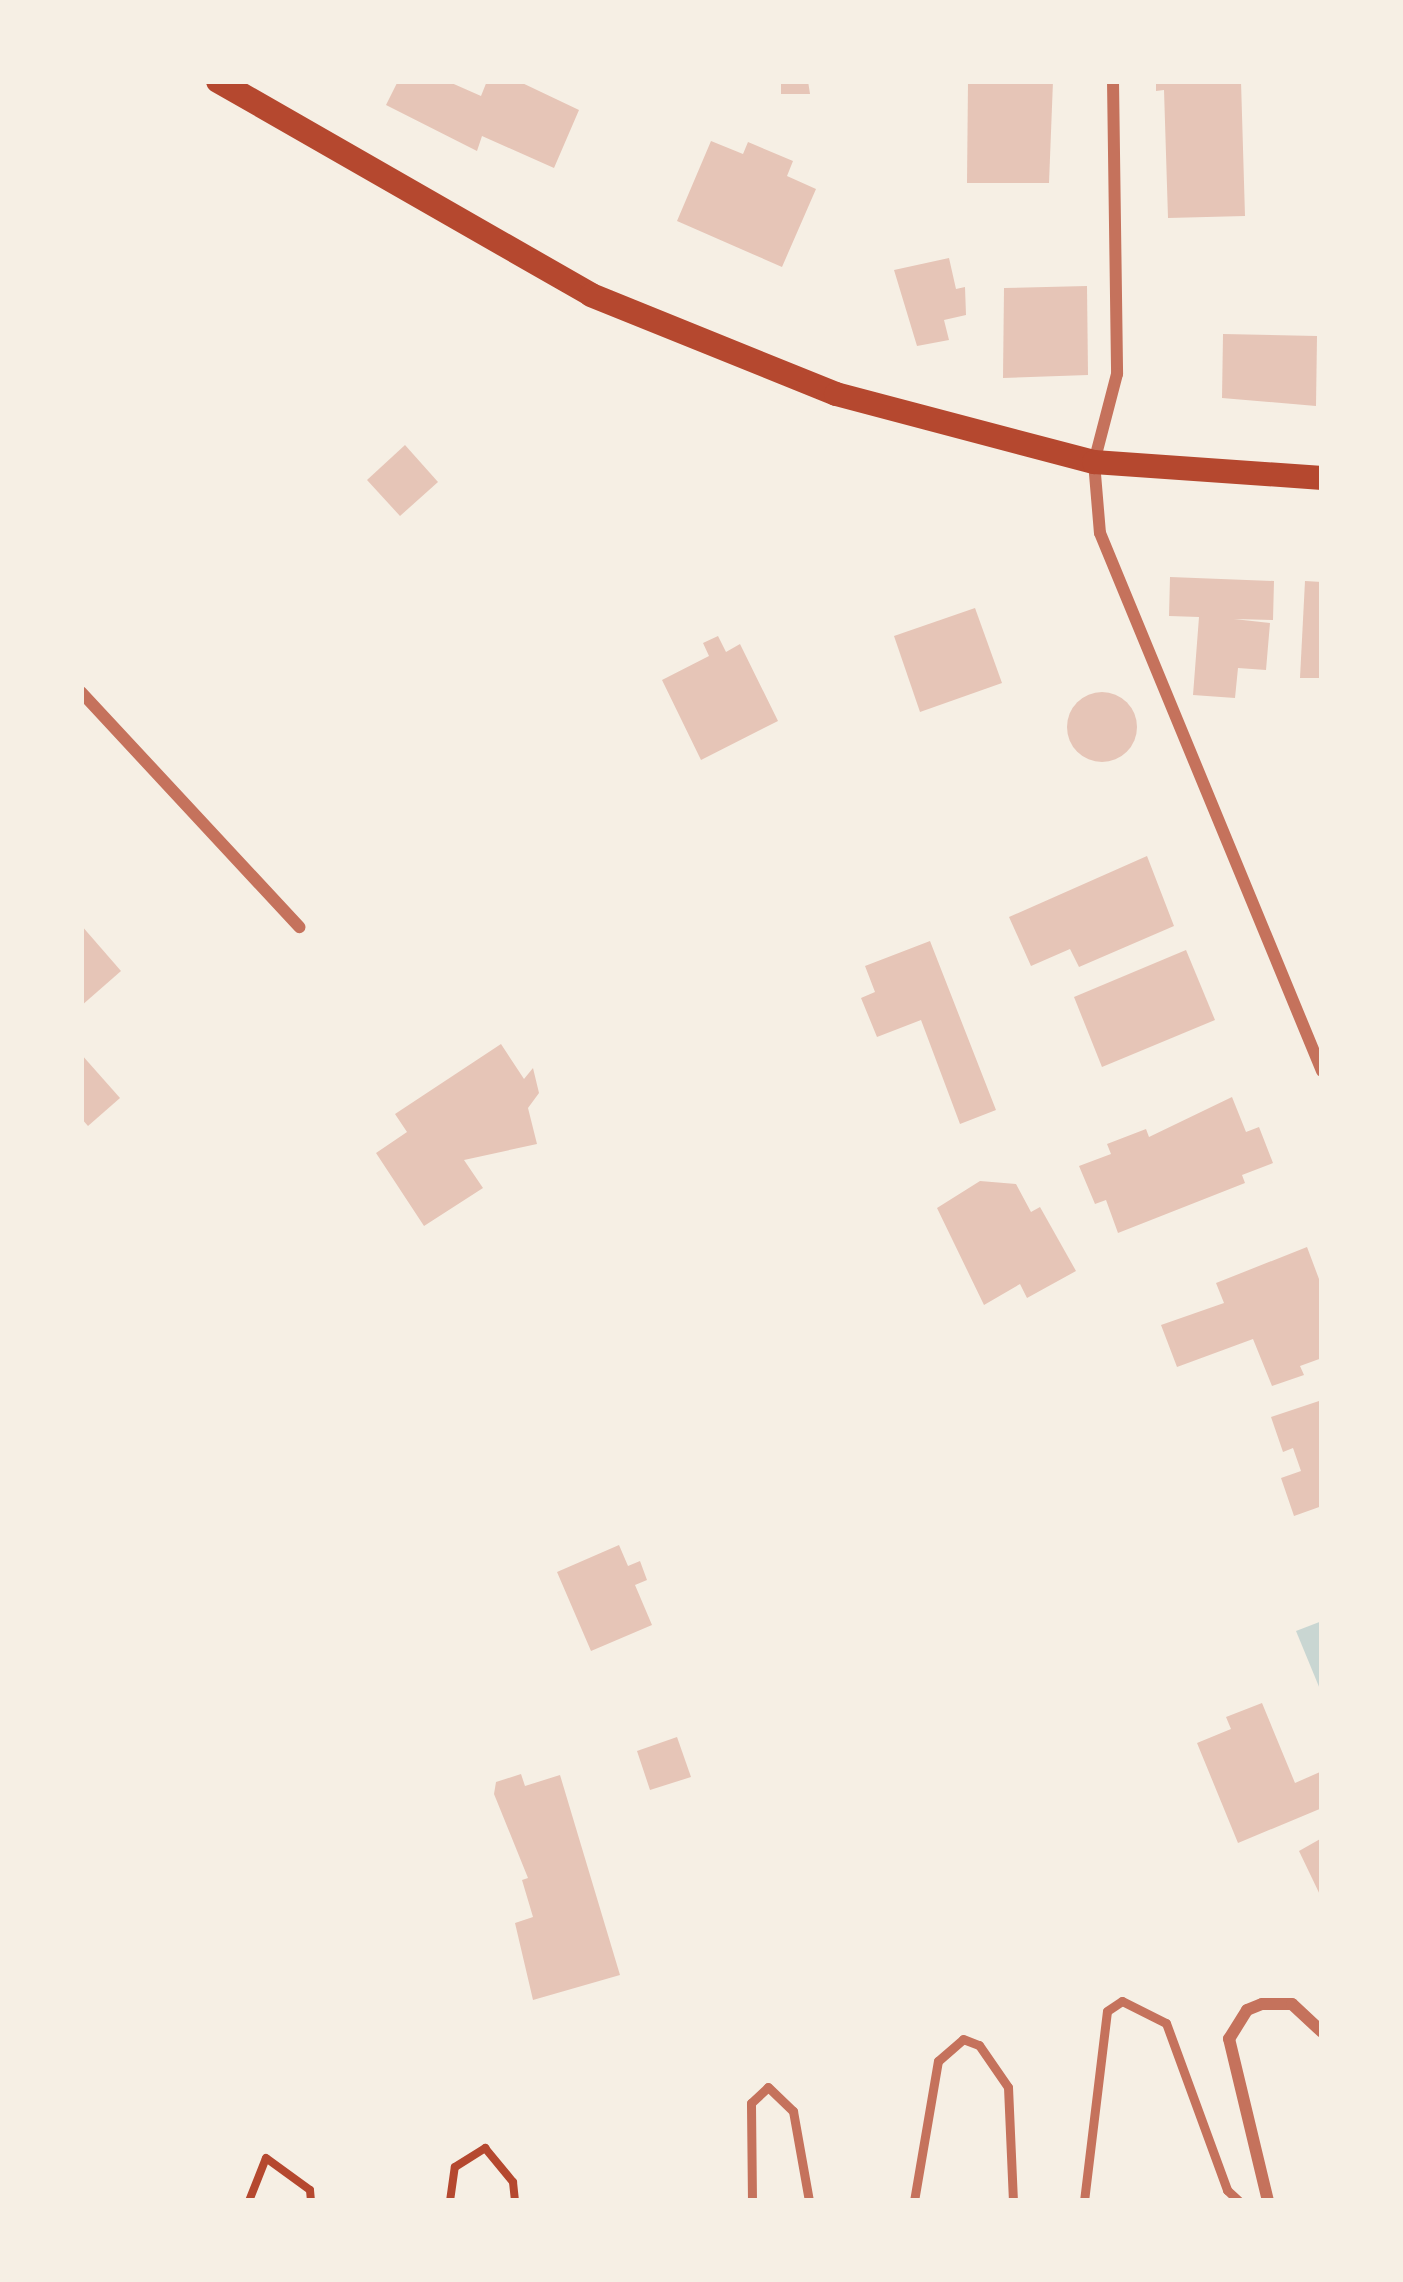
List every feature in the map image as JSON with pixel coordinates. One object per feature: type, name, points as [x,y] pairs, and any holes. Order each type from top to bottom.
[{"type":"main road","points":[[218,81],[591,295],[836,394],[1094,462],[1322,478]]},
{"type":"street","points":[[1113,81],[1118,374],[1094,462],[1100,532],[1322,1071]]},
{"type":"street","points":[[81,692],[299,927]]},
{"type":"street","points":[[1268,2201],[1228,2039],[1247,2010],[1262,2004],[1292,2004],[1322,2032]]},
{"type":"lane","points":[[1084,2201],[1107,2011],[1122,2001],[1166,2024],[1227,2190],[1239,2201]]},
{"type":"lane","points":[[914,2201],[938,2061],[963,2039],[991,2057],[1008,2087],[1013,2201]]},
{"type":"lane","points":[[752,2201],[751,2102],[767,2087],[793,2111],[809,2201]]},
{"type":"path","points":[[450,2201],[455,2167],[485,2148],[513,2182],[515,2201]]},
{"type":"path","points":[[248,2201],[266,2158],[310,2190],[311,2201]]},
{"type":"shaded area","points":[[1322,1621],[1322,1694],[1296,1631]]},
{"type":"building","points":[[398,81],[447,81],[481,96],[487,81],[518,81],[579,110],[554,168],[482,136],[477,151],[386,105]]},
{"type":"building","points":[[781,81],[808,81],[810,94],[781,94]]},
{"type":"building","points":[[968,81],[1053,81],[1049,183],[967,183]]},
{"type":"building","points":[[1156,81],[1241,81],[1245,216],[1168,218],[1164,90],[1156,91]]},
{"type":"building","points":[[711,141],[743,154],[748,142],[793,161],[787,176],[816,189],[782,267],[677,221]]},
{"type":"building","points":[[949,258],[956,289],[965,287],[966,315],[944,320],[949,340],[917,346],[894,270]]},
{"type":"building","points":[[1087,286],[1088,375],[1003,378],[1004,288]]},
{"type":"building","points":[[1223,334],[1317,336],[1316,406],[1222,398]]},
{"type":"building","points":[[405,445],[438,482],[400,516],[367,480]]},
{"type":"building","points":[[1170,577],[1274,581],[1273,620],[1234,619],[1270,623],[1266,670],[1238,668],[1235,698],[1193,695],[1199,617],[1169,616]]},
{"type":"building","points":[[1305,581],[1322,582],[1322,678],[1300,678]]},
{"type":"building","points":[[975,608],[1002,683],[920,712],[894,636]]},
{"type":"building","points":[[718,636],[726,652],[740,644],[778,721],[701,760],[662,680],[709,656],[703,643]]},
{"type":"building","points":[[1102,692],[1127,702],[1137,727],[1127,752],[1102,762],[1077,752],[1067,727],[1077,702]]},
{"type":"building","points":[[1147,856],[1174,926],[1079,967],[1070,949],[1031,966],[1009,917]]},
{"type":"building","points":[[81,925],[121,971],[81,1006]]},
{"type":"building","points":[[930,941],[996,1110],[960,1124],[921,1020],[877,1037],[861,998],[875,992],[865,966]]},
{"type":"building","points":[[1186,950],[1215,1020],[1102,1067],[1074,997]]},
{"type":"building","points":[[501,1044],[524,1079],[533,1068],[539,1093],[528,1108],[537,1144],[464,1160],[483,1188],[424,1226],[376,1153],[407,1132],[395,1114]]},
{"type":"building","points":[[81,1054],[120,1098],[88,1126],[81,1118]]},
{"type":"building","points":[[1232,1097],[1246,1132],[1259,1127],[1273,1163],[1242,1175],[1245,1183],[1118,1233],[1106,1200],[1095,1204],[1079,1166],[1111,1154],[1107,1144],[1146,1129],[1149,1137]]},
{"type":"building","points":[[980,1181],[1016,1184],[1031,1212],[1040,1207],[1076,1271],[1027,1298],[1020,1284],[984,1305],[937,1208]]},
{"type":"building","points":[[1307,1247],[1322,1287],[1322,1358],[1300,1366],[1304,1375],[1272,1386],[1253,1339],[1177,1367],[1161,1325],[1224,1303],[1216,1283]]},
{"type":"building","points":[[1322,1400],[1322,1506],[1294,1516],[1281,1478],[1301,1471],[1293,1448],[1283,1452],[1271,1417]]},
{"type":"building","points":[[619,1545],[628,1566],[640,1561],[647,1580],[635,1585],[652,1625],[591,1651],[557,1572]]},
{"type":"building","points":[[1262,1703],[1295,1783],[1320,1772],[1322,1808],[1238,1843],[1197,1743],[1231,1729],[1226,1717]]},
{"type":"building","points":[[677,1737],[691,1777],[650,1790],[637,1751]]},
{"type":"building","points":[[521,1774],[525,1786],[560,1775],[620,1975],[533,2000],[515,1923],[533,1917],[522,1880],[528,1878],[494,1794],[496,1782]]},
{"type":"building","points":[[1322,1838],[1322,1899],[1299,1851]]}]
